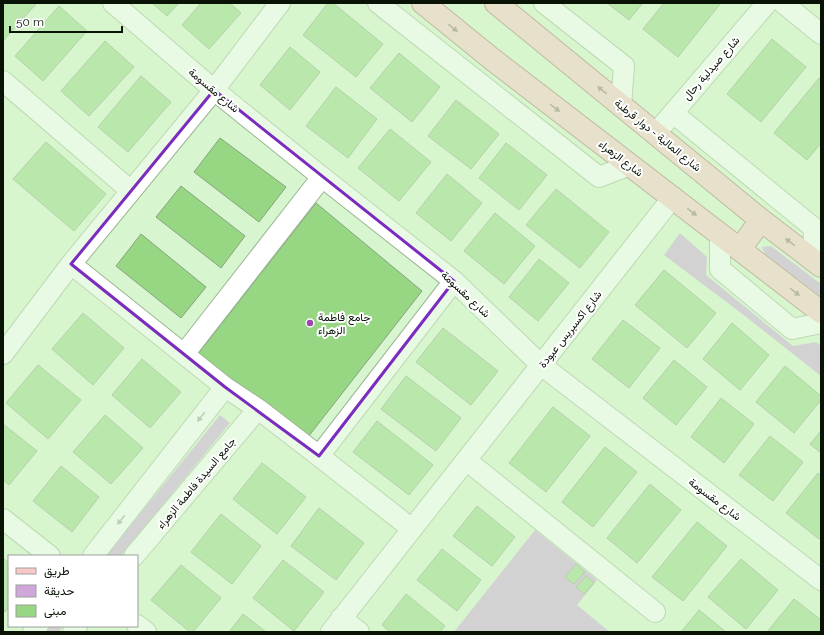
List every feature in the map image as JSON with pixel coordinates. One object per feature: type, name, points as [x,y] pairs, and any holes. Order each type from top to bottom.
[{"type":"main road","name":"شارع الزهراء","points":[[423,3],[492,59],[821,312]]},
{"type":"main road","name":"شارع المالية - دوار قرطبة","points":[[496,3],[761,220],[817,263]]},
{"type":"main road","points":[[740,249],[761,220]]},
{"type":"street","name":"شارع مقسومة","points":[[113,3],[214,90],[454,281],[541,365],[821,580]]},
{"type":"street","points":[[3,354],[71,264],[214,90],[280,3]]},
{"type":"street","points":[[378,3],[599,177],[630,164]]},
{"type":"street","points":[[544,3],[624,66],[621,106]]},
{"type":"street","name":"شارع صيدلية رحال","points":[[656,133],[767,3]]},
{"type":"street","points":[[783,3],[821,34]]},
{"type":"street","points":[[477,81],[492,59]]},
{"type":"street","points":[[3,81],[131,191]]},
{"type":"street","points":[[673,113],[814,228],[817,263]]},
{"type":"street","points":[[184,354],[322,177]]},
{"type":"street","name":"شارع اكسبريس عبودة","points":[[359,632],[336,625],[673,197]]},
{"type":"street","points":[[720,234],[720,269],[792,329],[821,323]]},
{"type":"street","points":[[71,264],[225,387],[258,409],[412,529]]},
{"type":"street","points":[[319,456],[454,281]]},
{"type":"street","points":[[95,555],[225,387]]},
{"type":"street","name":"جامع السيدة فاطمة الزهراء","points":[[135,555],[258,409]]},
{"type":"street","points":[[466,460],[655,612]]},
{"type":"street","points":[[3,519],[49,555]]},
{"type":"street","points":[[138,626],[146,632]]},
{"type":"highlighted area","points":[[214,90],[454,281],[319,456],[225,387],[71,264]]},
{"type":"green space","points":[[680,233],[707,257],[706,275],[793,346],[816,342],[821,346],[821,376],[664,255]]},
{"type":"green space","points":[[771,246],[821,284],[821,297],[765,254],[762,247]]},
{"type":"green space","points":[[220,415],[230,423],[122,555],[107,555]]},
{"type":"green space","points":[[535,530],[597,580],[577,605],[610,632],[454,632]]},
{"type":"green space","points":[[47,627],[62,627],[59,632],[44,632]]},
{"type":"building","points":[[3,3],[37,3],[3,41]]},
{"type":"building","points":[[152,3],[179,3],[167,16]]},
{"type":"building","points":[[201,3],[230,3],[241,13],[209,49],[182,25]]},
{"type":"building","points":[[328,3],[333,3],[383,44],[356,77],[303,35]]},
{"type":"building","points":[[607,3],[643,3],[629,20]]},
{"type":"building","points":[[664,3],[721,3],[678,57],[643,29]]},
{"type":"building","points":[[59,6],[87,31],[43,81],[15,56]]},
{"type":"building","points":[[772,39],[806,67],[761,122],[727,94]]},
{"type":"building","points":[[105,41],[134,67],[89,116],[61,91]]},
{"type":"building","points":[[290,47],[320,72],[290,110],[260,85]]},
{"type":"building","points":[[399,53],[440,87],[412,122],[370,88]]},
{"type":"building","points":[[141,76],[171,102],[128,152],[98,127]]},
{"type":"building","points":[[819,78],[821,80],[821,143],[807,160],[774,133]]},
{"type":"building","points":[[336,87],[377,119],[348,158],[306,126]]},
{"type":"building","points":[[456,100],[499,134],[471,169],[428,136]]},
{"type":"building","points":[[390,129],[431,162],[399,201],[358,168]]},
{"type":"building","points":[[220,138],[286,187],[259,222],[194,172]]},
{"type":"building","points":[[46,142],[106,194],[74,231],[13,179]]},
{"type":"building","points":[[506,143],[547,175],[519,210],[479,178]]},
{"type":"building","points":[[447,174],[482,203],[451,241],[416,213]]},
{"type":"building","points":[[181,186],[245,236],[221,268],[156,217]]},
{"type":"building","points":[[556,189],[609,232],[580,268],[526,225]]},
{"type":"building","name":"جامع فاطمة الزهراء","points":[[316,203],[422,291],[308,437],[198,354]]},
{"type":"building","points":[[495,213],[535,246],[504,284],[464,251]]},
{"type":"building","points":[[141,234],[206,287],[181,318],[116,266]]},
{"type":"building","points":[[539,259],[569,283],[538,321],[509,297]]},
{"type":"building","points":[[664,270],[716,313],[687,348],[635,305]]},
{"type":"building","points":[[83,313],[124,348],[93,385],[52,349]]},
{"type":"building","points":[[623,320],[660,348],[629,388],[592,359]]},
{"type":"building","points":[[732,323],[769,355],[740,390],[703,359]]},
{"type":"building","points":[[443,328],[498,371],[471,405],[416,362]]},
{"type":"building","points":[[142,359],[181,392],[150,428],[112,395]]},
{"type":"building","points":[[674,360],[707,387],[676,425],[643,398]]},
{"type":"building","points":[[38,365],[81,400],[48,439],[6,403]]},
{"type":"building","points":[[785,366],[821,396],[821,400],[794,433],[756,402]]},
{"type":"building","points":[[406,376],[461,418],[436,451],[381,409]]},
{"type":"building","points":[[721,398],[754,424],[724,463],[691,437]]},
{"type":"building","points":[[553,407],[590,436],[546,492],[509,463]]},
{"type":"building","points":[[105,415],[143,448],[111,484],[73,452]]},
{"type":"building","points":[[377,421],[433,465],[409,495],[353,452]]},
{"type":"building","points":[[3,424],[37,451],[9,485],[3,480]]},
{"type":"building","points":[[821,431],[821,453],[810,444]]},
{"type":"building","points":[[770,436],[803,462],[773,501],[739,475]]},
{"type":"building","points":[[605,447],[637,472],[593,527],[562,502]]},
{"type":"building","points":[[262,463],[306,497],[277,534],[233,499]]},
{"type":"building","points":[[61,466],[99,497],[72,532],[33,501]]},
{"type":"building","points":[[818,473],[821,476],[821,537],[819,539],[786,513]]},
{"type":"building","points":[[650,484],[681,510],[637,563],[607,538]]},
{"type":"building","points":[[477,506],[515,537],[492,566],[453,536]]},
{"type":"building","points":[[319,508],[364,543],[336,580],[291,546]]},
{"type":"building","points":[[221,514],[261,546],[232,584],[191,552]]},
{"type":"building","points":[[697,522],[727,546],[683,601],[652,577]]},
{"type":"building","points":[[442,549],[481,580],[457,611],[417,580]]},
{"type":"building","points":[[3,558],[8,562],[8,608],[5,612],[3,611]]},
{"type":"building","points":[[741,559],[778,590],[746,629],[708,597]]},
{"type":"building","points":[[283,560],[324,592],[294,631],[253,598]]},
{"type":"building","points":[[576,564],[585,572],[574,584],[565,577]]},
{"type":"building","points":[[181,565],[221,598],[193,632],[190,632],[151,600]]},
{"type":"building","points":[[586,576],[594,583],[584,594],[576,587]]},
{"type":"building","points":[[406,594],[445,626],[440,632],[390,632],[382,625]]},
{"type":"building","points":[[794,599],[821,620],[821,632],[767,632]]},
{"type":"building","points":[[699,610],[726,632],[681,632]]},
{"type":"building","points":[[243,614],[266,632],[229,632]]},
{"type":"place","name":"جامع فاطمة الزهراء","points":[[310,323]]}]
